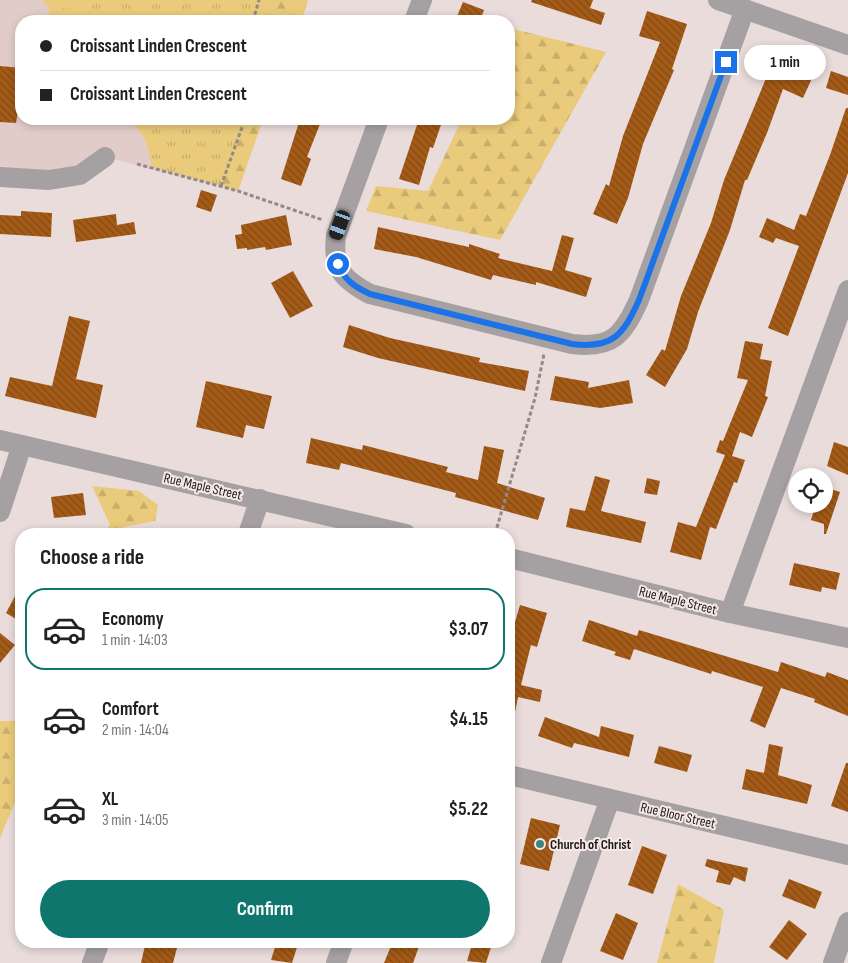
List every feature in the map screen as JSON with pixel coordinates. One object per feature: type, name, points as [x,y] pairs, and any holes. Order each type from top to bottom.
[{"type":"street","points":[[416,15],[422,0]]},
{"type":"street","points":[[718,0],[848,45]]},
{"type":"street","points":[[377,125],[340,225],[334,251],[342,275],[355,286],[370,294],[548,336],[572,344],[593,346],[612,339],[628,325],[639,300],[746,9]]},
{"type":"street","points":[[0,177],[48,180],[80,175],[105,157]]},
{"type":"street","points":[[730,613],[843,319],[848,290]]},
{"type":"street","name":"Rue Maple Street","points":[[0,440],[381,528]]},
{"type":"street","points":[[0,512],[22,445]]},
{"type":"street","points":[[250,528],[260,499]]},
{"type":"street","name":"Rue Maple Street","points":[[515,559],[730,613],[848,638]]},
{"type":"street","name":"Rue Bloor Street","points":[[515,776],[848,855]]},
{"type":"street","points":[[551,963],[610,800]]},
{"type":"street","points":[[833,963],[848,922]]},
{"type":"street","points":[[92,963],[97,948]]},
{"type":"street","points":[[336,963],[341,948]]},
{"type":"path","points":[[254,15],[259,0]]},
{"type":"path","points":[[221,186],[243,125]]},
{"type":"path","points":[[137,164],[221,186],[340,225]]},
{"type":"path","points":[[497,528],[535,398],[548,336]]},
{"type":"shaded area","points":[[0,0],[308,0],[303,15],[15,15],[15,125],[261,125],[238,191],[105,157],[80,175],[0,177]]},
{"type":"green space","points":[[44,0],[259,0],[255,15],[48,15],[49,7],[44,4]]},
{"type":"green space","points":[[49,0],[80,0],[80,9],[49,7]]},
{"type":"green space","points":[[251,0],[308,0],[303,15],[245,15]]},
{"type":"green space","points":[[515,29],[606,52],[500,240],[366,211],[376,186],[428,191],[459,125],[515,125]]},
{"type":"green space","points":[[133,125],[243,125],[221,186],[152,167],[145,140]]},
{"type":"green space","points":[[215,125],[261,125],[238,191],[221,186]]},
{"type":"green space","points":[[92,486],[139,491],[158,505],[155,521],[124,528],[108,528],[110,525]]},
{"type":"green space","points":[[0,721],[15,721],[15,802],[0,838]]},
{"type":"green space","points":[[678,884],[724,910],[714,963],[657,963]]},
{"type":"building","points":[[532,0],[593,0],[590,8],[605,13],[601,25],[531,2]]},
{"type":"building","points":[[463,2],[484,10],[482,15],[458,15]]},
{"type":"building","points":[[647,11],[687,24],[672,69],[674,70],[643,144],[628,198],[617,224],[593,214],[606,184],[609,186],[623,136],[660,42],[639,36]]},
{"type":"building","points":[[774,59],[813,76],[803,98],[783,89],[767,133],[747,180],[745,180],[730,230],[698,312],[687,349],[665,387],[646,375],[662,349],[665,351],[681,296],[711,223],[724,180]]},
{"type":"building","points":[[0,66],[15,67],[15,123],[0,122]]},
{"type":"building","points":[[831,71],[848,77],[848,95],[826,88]]},
{"type":"building","points":[[846,108],[848,108],[848,173],[788,336],[768,328],[799,246],[776,238],[773,243],[759,237],[767,218],[794,230],[800,214],[806,216]]},
{"type":"building","points":[[298,125],[320,125],[307,157],[311,159],[301,186],[281,179]]},
{"type":"building","points":[[417,125],[441,125],[433,148],[430,147],[419,185],[399,179]]},
{"type":"building","points":[[201,190],[217,195],[211,212],[196,207]]},
{"type":"building","points":[[21,211],[52,213],[51,237],[0,234],[0,215],[21,216]]},
{"type":"building","points":[[116,214],[117,225],[134,222],[136,234],[76,242],[73,220]]},
{"type":"building","points":[[286,215],[292,245],[266,250],[265,247],[247,250],[247,248],[237,249],[235,235],[242,234],[241,225]]},
{"type":"building","points":[[378,227],[469,247],[469,244],[500,254],[498,258],[552,271],[562,235],[574,238],[565,270],[592,278],[586,297],[536,282],[536,285],[493,275],[491,280],[416,257],[374,249]]},
{"type":"building","points":[[293,271],[313,306],[290,318],[271,283]]},
{"type":"building","points":[[69,316],[90,321],[76,379],[103,385],[96,418],[5,396],[10,377],[52,386]]},
{"type":"building","points":[[349,325],[390,338],[480,358],[479,362],[529,371],[525,391],[378,358],[343,347]]},
{"type":"building","points":[[745,341],[763,344],[760,359],[772,361],[765,396],[768,397],[752,437],[740,432],[732,456],[745,460],[737,483],[734,482],[716,529],[710,527],[701,560],[670,552],[678,522],[696,527],[725,455],[716,452],[720,440],[723,441],[748,380],[737,378]]},
{"type":"building","points":[[555,376],[589,382],[588,388],[629,380],[633,403],[600,408],[550,400]]},
{"type":"building","points":[[206,381],[272,396],[264,429],[246,425],[243,438],[196,427]]},
{"type":"building","points":[[311,438],[362,450],[363,445],[448,467],[446,472],[478,480],[484,446],[504,450],[497,483],[545,498],[538,520],[455,497],[456,493],[341,463],[339,470],[306,463]]},
{"type":"building","points":[[834,442],[848,447],[848,475],[827,466]]},
{"type":"building","points":[[595,476],[610,480],[601,511],[646,522],[641,543],[566,527],[570,508],[585,511]]},
{"type":"building","points":[[647,478],[660,481],[657,495],[644,493]]},
{"type":"building","points":[[833,490],[840,492],[833,513]]},
{"type":"building","points":[[83,493],[86,515],[54,518],[51,497]]},
{"type":"building","points":[[813,513],[833,513],[826,534],[824,534],[824,524],[811,520]]},
{"type":"building","points":[[794,563],[840,573],[836,590],[822,587],[821,592],[789,585]]},
{"type":"building","points":[[15,596],[15,618],[6,613]]},
{"type":"building","points":[[520,605],[547,613],[537,647],[531,645],[521,685],[542,690],[540,702],[518,697],[515,712],[515,622]]},
{"type":"building","points":[[589,620],[637,636],[639,630],[778,672],[781,662],[825,677],[827,672],[848,680],[848,716],[814,702],[815,699],[781,688],[765,728],[750,721],[763,687],[712,671],[711,674],[634,649],[630,660],[614,655],[616,652],[582,641]]},
{"type":"building","points":[[0,633],[15,645],[0,663]]},
{"type":"building","points":[[545,717],[599,737],[601,726],[634,735],[629,757],[574,743],[572,748],[538,736]]},
{"type":"building","points":[[769,744],[783,747],[778,775],[812,785],[807,804],[742,789],[746,769],[764,773]]},
{"type":"building","points":[[659,746],[692,755],[687,772],[654,763]]},
{"type":"building","points":[[846,763],[848,763],[848,812],[831,806]]},
{"type":"building","name":"Church of Christ","points":[[531,818],[560,825],[549,871],[520,864]]},
{"type":"building","points":[[642,846],[667,855],[653,894],[628,885]]},
{"type":"building","points":[[707,859],[748,868],[745,882],[734,877],[730,885],[716,882],[719,871],[705,866]]},
{"type":"building","points":[[789,879],[822,892],[815,909],[782,896]]},
{"type":"building","points":[[616,913],[638,923],[623,960],[600,951]]},
{"type":"building","points":[[789,920],[807,934],[787,960],[769,947]]},
{"type":"building","points":[[144,948],[177,948],[173,963],[141,963]]},
{"type":"building","points":[[275,948],[297,948],[292,963],[271,960]]},
{"type":"building","points":[[390,948],[418,948],[413,963],[384,963]]},
{"type":"building","points":[[471,948],[491,948],[486,963],[467,961]]},
{"type":"place","name":"Church of Christ","points":[[540,844]]},
{"type":"route","points":[[338,264],[342,275],[355,286],[370,294],[548,336],[572,344],[593,346],[612,339],[628,325],[639,300],[726,62]]}]
